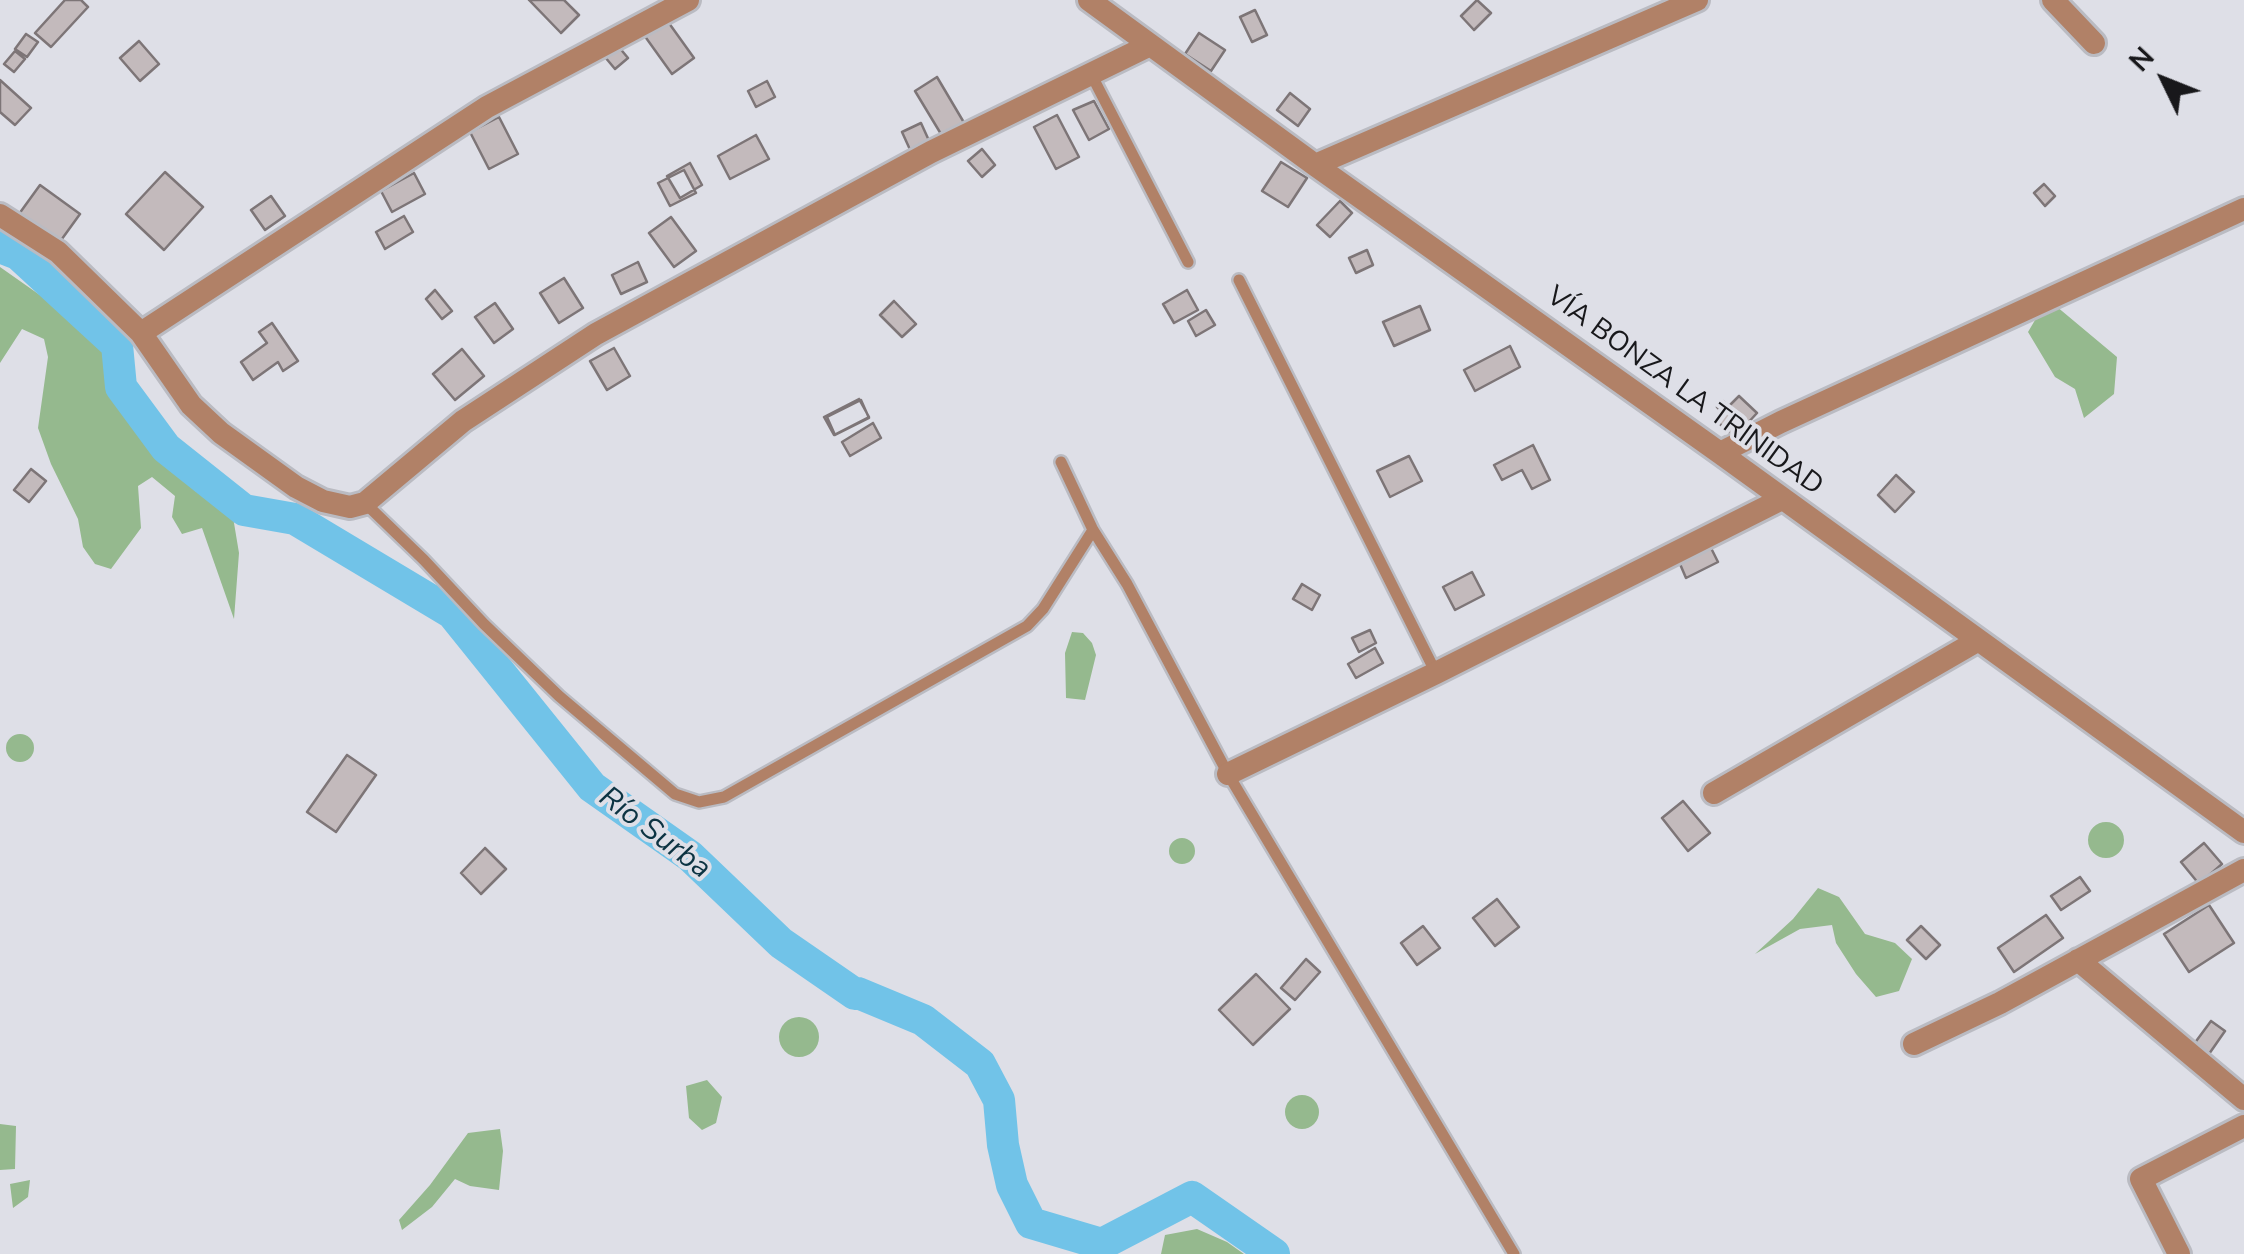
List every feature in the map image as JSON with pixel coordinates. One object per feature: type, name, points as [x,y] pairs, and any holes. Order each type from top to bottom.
[{"type":"street","points":[[141,333],[486,107],[688,0]]},
{"type":"street","name":"VÍA BONZA LA TRINIDAD","points":[[1089,0],[2244,832]]},
{"type":"street","points":[[1315,165],[1697,0]]},
{"type":"street","points":[[2053,0],[2094,42]]},
{"type":"street","points":[[0,216],[58,252],[141,333],[191,405],[221,433],[296,487],[323,501],[350,507],[365,503],[464,421],[596,334],[931,152],[1150,45]]},
{"type":"street","points":[[1720,453],[2244,209]]},
{"type":"street","points":[[1228,774],[1782,499]]},
{"type":"street","points":[[1714,793],[1977,641]]},
{"type":"street","points":[[1914,1044],[2000,1003],[2244,870]]},
{"type":"street","points":[[2078,960],[2244,1099]]},
{"type":"street","points":[[2179,1254],[2142,1179],[2244,1126]]},
{"type":"lane","points":[[1090,74],[1188,262]]},
{"type":"lane","points":[[1239,280],[1436,673]]},
{"type":"lane","points":[[1061,462],[1093,530],[1127,584],[1228,774],[1514,1254]]},
{"type":"lane","points":[[365,503],[559,696],[675,794],[698,802],[724,797],[1027,626],[1043,609],[1093,530]]},
{"type":"green space","points":[[0,267],[84,330],[108,356],[127,397],[165,459],[194,490],[233,517],[239,553],[234,619],[202,528],[182,534],[172,517],[175,496],[152,477],[138,486],[141,528],[111,569],[95,564],[83,547],[78,519],[38,428],[48,357],[44,339],[22,329],[0,363]]},
{"type":"green space","points":[[2056,306],[2117,357],[2114,394],[2084,418],[2075,389],[2055,377],[2028,332],[2041,310]]},
{"type":"green space","points":[[1072,632],[1083,633],[1096,655],[1085,700],[1066,698],[1065,653]]},
{"type":"green space","points":[[20,734],[30,738],[34,748],[30,758],[20,762],[10,758],[6,748],[10,738]]},
{"type":"green space","points":[[2106,822],[2119,827],[2124,840],[2119,853],[2106,858],[2093,853],[2088,840],[2093,827]]},
{"type":"green space","points":[[1182,838],[1191,842],[1195,851],[1191,860],[1182,864],[1173,860],[1169,851],[1173,842]]},
{"type":"green space","points":[[1818,888],[1839,897],[1865,934],[1895,943],[1912,959],[1899,991],[1876,997],[1836,943],[1832,925],[1800,929],[1755,954],[1793,919]]},
{"type":"green space","points":[[799,1017],[813,1023],[819,1037],[813,1051],[799,1057],[785,1051],[779,1037],[785,1023]]},
{"type":"green space","points":[[707,1080],[722,1097],[716,1123],[702,1130],[689,1118],[686,1086]]},
{"type":"green space","points":[[1302,1095],[1314,1100],[1319,1112],[1314,1124],[1302,1129],[1290,1124],[1285,1112],[1290,1100]]},
{"type":"green space","points":[[0,1124],[16,1126],[15,1169],[0,1170]]},
{"type":"green space","points":[[500,1129],[503,1151],[499,1190],[470,1186],[455,1179],[432,1207],[402,1230],[399,1220],[468,1133]]},
{"type":"green space","points":[[30,1180],[28,1197],[13,1208],[10,1184]]},
{"type":"green space","points":[[1197,1229],[1244,1254],[1161,1254],[1165,1235]]},
{"type":"building","points":[[65,0],[81,0],[88,7],[51,47],[35,33]]},
{"type":"building","points":[[529,0],[564,0],[579,15],[561,33]]},
{"type":"building","points":[[1477,0],[1491,13],[1474,30],[1461,16]]},
{"type":"building","points":[[1255,10],[1267,35],[1252,42],[1240,17]]},
{"type":"building","points":[[666,19],[694,58],[672,74],[644,35]]},
{"type":"building","points":[[1199,33],[1225,50],[1211,71],[1185,54]]},
{"type":"building","points":[[26,34],[38,42],[27,57],[15,49]]},
{"type":"building","points":[[139,41],[159,64],[140,81],[120,58]]},
{"type":"building","points":[[618,46],[628,58],[615,69],[605,57]]},
{"type":"building","points":[[15,51],[25,59],[14,72],[4,64]]},
{"type":"building","points":[[937,77],[966,126],[944,139],[915,91]]},
{"type":"building","points":[[0,80],[31,108],[15,125],[0,112]]},
{"type":"building","points":[[767,81],[775,97],[756,107],[748,91]]},
{"type":"building","points":[[1290,93],[1310,109],[1298,126],[1277,110]]},
{"type":"building","points":[[1094,101],[1109,129],[1089,140],[1073,110]]},
{"type":"building","points":[[1057,115],[1079,157],[1056,169],[1034,127]]},
{"type":"building","points":[[499,117],[518,154],[489,169],[470,132]]},
{"type":"building","points":[[921,123],[931,145],[912,154],[902,132]]},
{"type":"building","points":[[756,135],[769,159],[730,179],[718,156]]},
{"type":"building","points":[[982,149],[995,165],[982,177],[968,161]]},
{"type":"building","points":[[1281,162],[1307,178],[1288,207],[1262,191]]},
{"type":"building","points":[[690,163],[702,185],[680,198],[667,176]]},
{"type":"building","points":[[684,170],[696,193],[670,206],[658,183]]},
{"type":"building","points":[[165,172],[203,207],[164,250],[126,214]]},
{"type":"building","points":[[414,173],[425,194],[392,212],[381,191]]},
{"type":"building","points":[[2044,184],[2055,196],[2045,206],[2034,193]]},
{"type":"building","points":[[40,185],[80,214],[59,243],[19,214]]},
{"type":"building","points":[[271,196],[285,216],[265,230],[251,210]]},
{"type":"building","points":[[1340,201],[1352,213],[1330,237],[1317,225]]},
{"type":"building","points":[[404,216],[413,232],[385,249],[376,232]]},
{"type":"building","points":[[671,217],[696,251],[674,267],[649,233]]},
{"type":"building","points":[[1367,250],[1373,265],[1356,273],[1349,258]]},
{"type":"building","points":[[638,262],[647,282],[621,294],[612,275]]},
{"type":"building","points":[[564,278],[583,308],[559,323],[540,293]]},
{"type":"building","points":[[435,290],[452,311],[442,319],[426,299]]},
{"type":"building","points":[[1187,290],[1198,310],[1174,323],[1163,304]]},
{"type":"building","points":[[894,301],[916,324],[902,337],[880,315]]},
{"type":"building","points":[[495,303],[513,329],[494,343],[475,317]]},
{"type":"building","points":[[1420,306],[1430,330],[1394,346],[1383,322]]},
{"type":"building","points":[[1206,310],[1215,325],[1196,336],[1188,321]]},
{"type":"building","points":[[272,323],[298,361],[283,371],[278,362],[253,380],[241,362],[267,343],[259,332]]},
{"type":"building","points":[[1510,346],[1520,367],[1475,391],[1464,370]]},
{"type":"building","points":[[614,348],[630,376],[607,390],[590,361]]},
{"type":"building","points":[[462,349],[484,376],[455,400],[433,374]]},
{"type":"building","points":[[1739,396],[1757,413],[1734,438],[1717,421],[1724,414],[1717,407],[1723,401],[1729,406]]},
{"type":"building","points":[[859,399],[869,417],[834,435],[824,417]]},
{"type":"building","points":[[861,400],[869,418],[835,435],[827,417]]},
{"type":"building","points":[[873,423],[881,438],[850,456],[842,442]]},
{"type":"building","points":[[1533,445],[1550,480],[1532,489],[1522,470],[1502,480],[1494,465]]},
{"type":"building","points":[[1409,456],[1422,481],[1390,497],[1377,471]]},
{"type":"building","points":[[31,469],[46,481],[29,502],[14,490]]},
{"type":"building","points":[[1896,475],[1914,492],[1895,512],[1878,495]]},
{"type":"building","points":[[1708,542],[1718,562],[1686,578],[1677,557]]},
{"type":"building","points":[[1472,572],[1484,595],[1455,610],[1443,587]]},
{"type":"building","points":[[1302,584],[1320,595],[1312,610],[1293,599]]},
{"type":"building","points":[[1370,630],[1376,643],[1359,652],[1352,638]]},
{"type":"building","points":[[1375,648],[1383,663],[1356,678],[1348,664]]},
{"type":"building","points":[[347,755],[376,775],[336,832],[307,812]]},
{"type":"building","points":[[1683,801],[1710,833],[1688,851],[1662,818]]},
{"type":"building","points":[[2204,843],[2222,864],[2199,884],[2181,862]]},
{"type":"building","points":[[485,848],[506,869],[481,894],[461,873]]},
{"type":"building","points":[[2080,877],[2090,891],[2061,910],[2051,896]]},
{"type":"building","points":[[1497,899],[1519,927],[1495,946],[1473,918]]},
{"type":"building","points":[[2209,905],[2234,943],[2189,972],[2164,934]]},
{"type":"building","points":[[2046,915],[2063,938],[2014,972],[1998,948]]},
{"type":"building","points":[[1423,926],[1440,948],[1417,965],[1401,943]]},
{"type":"building","points":[[1921,926],[1940,945],[1926,959],[1907,940]]},
{"type":"building","points":[[1306,959],[1320,972],[1295,1000],[1281,988]]},
{"type":"building","points":[[1256,974],[1290,1009],[1253,1045],[1219,1010]]},
{"type":"building","points":[[2211,1021],[2225,1031],[2209,1054],[2194,1044]]},
{"type":"waterway","name":"Río Surba","points":[[0,247],[18,254],[117,345],[121,387],[166,448],[244,510],[295,519],[452,613],[592,787],[690,856],[781,943],[855,994],[923,1020],[980,1064],[999,1100],[1012,1185],[1031,1223],[1102,1244],[1192,1197],[1274,1254]]}]
